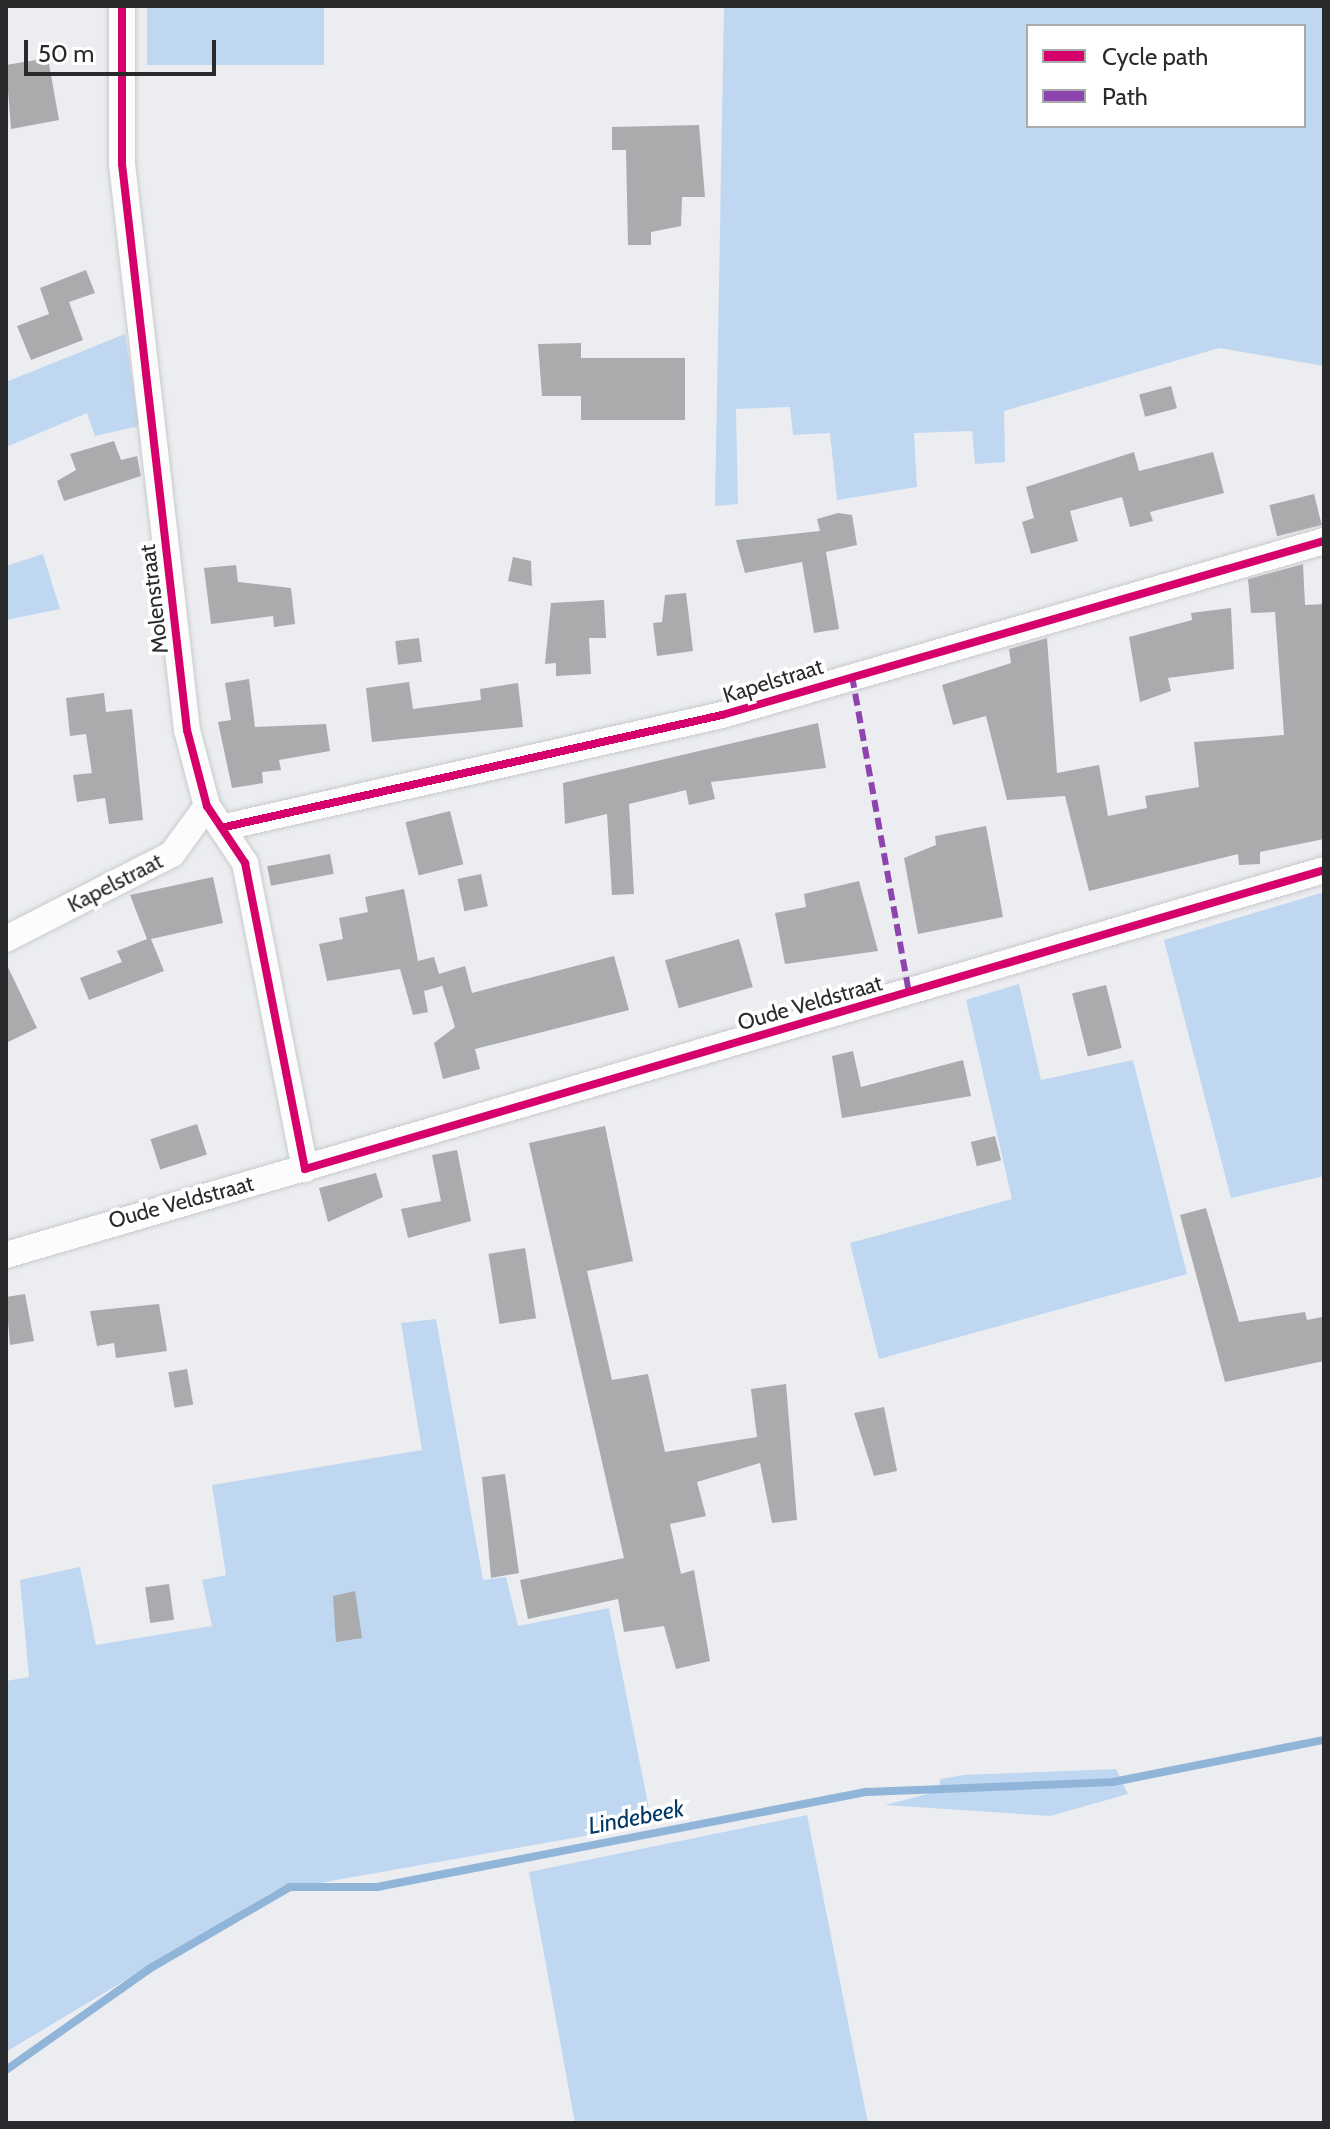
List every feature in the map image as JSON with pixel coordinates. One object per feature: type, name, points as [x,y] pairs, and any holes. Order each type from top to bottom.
[{"type":"street","name":"Molenstraat","points":[[122,6],[122,164],[187,730],[207,806],[225,827],[245,863],[305,1169]]},
{"type":"street","name":"Kapelstraat","points":[[225,827],[722,715],[1324,541]]},
{"type":"street","name":"Kapelstraat","points":[[6,939],[172,854],[207,806]]},
{"type":"street","name":"Oude Veldstraat","points":[[6,1255],[1324,870]]},
{"type":"shaded area","points":[[147,6],[324,6],[324,65],[147,65]]},
{"type":"shaded area","points":[[724,6],[1324,6],[1324,366],[1219,348],[1004,411],[1005,462],[975,464],[972,431],[914,433],[917,487],[837,500],[830,433],[793,435],[790,407],[736,409],[738,504],[715,506]]},
{"type":"shaded area","points":[[125,334],[139,426],[95,436],[87,413],[6,447],[6,382]]},
{"type":"shaded area","points":[[43,554],[60,609],[6,620],[6,566]]},
{"type":"shaded area","points":[[1324,892],[1324,1176],[1231,1198],[1164,940]]},
{"type":"shaded area","points":[[1019,984],[1041,1080],[1133,1060],[1187,1274],[879,1359],[850,1243],[1012,1199],[966,1000]]},
{"type":"shaded area","points":[[436,1319],[483,1580],[506,1577],[518,1626],[609,1608],[652,1824],[274,1891],[6,2052],[6,1681],[29,1677],[20,1580],[80,1567],[96,1645],[212,1626],[202,1580],[226,1575],[212,1485],[422,1450],[401,1323]]},
{"type":"shaded area","points":[[1116,1769],[1128,1794],[1050,1816],[885,1805],[939,1791],[940,1779],[964,1775]]},
{"type":"shaded area","points":[[807,1815],[868,2123],[575,2123],[529,1872]]},
{"type":"building","points":[[48,58],[59,120],[11,129],[6,65]]},
{"type":"building","points":[[699,125],[705,197],[682,197],[681,226],[651,232],[651,245],[628,245],[626,150],[612,150],[612,127]]},
{"type":"building","points":[[86,270],[95,293],[69,302],[83,340],[31,360],[17,326],[49,314],[40,288]]},
{"type":"building","points":[[581,343],[581,358],[685,358],[685,420],[581,420],[581,396],[542,396],[538,344]]},
{"type":"building","points":[[1171,386],[1177,408],[1145,417],[1139,395]]},
{"type":"building","points":[[114,441],[121,460],[137,456],[141,476],[64,501],[57,481],[76,470],[70,454]]},
{"type":"building","points":[[1134,452],[1139,471],[1213,452],[1224,493],[1150,512],[1153,521],[1130,527],[1122,497],[1070,511],[1078,541],[1031,554],[1022,522],[1034,518],[1026,487]]},
{"type":"building","points":[[1314,494],[1322,525],[1277,536],[1269,505]]},
{"type":"building","points":[[838,513],[852,515],[857,545],[826,552],[839,629],[814,633],[802,562],[745,573],[736,540],[820,531],[817,519]]},
{"type":"building","points":[[513,557],[531,561],[532,586],[508,581]]},
{"type":"building","points":[[1303,564],[1305,605],[1324,604],[1324,839],[1260,852],[1260,864],[1239,865],[1238,854],[1089,891],[1065,796],[1007,800],[986,716],[953,725],[942,685],[1011,663],[1009,649],[1047,638],[1057,773],[1099,765],[1108,816],[1147,808],[1145,796],[1199,787],[1194,742],[1284,735],[1275,612],[1251,613],[1248,579]]},
{"type":"building","points":[[236,565],[238,582],[291,588],[295,624],[274,627],[273,616],[211,624],[204,568]]},
{"type":"building","points":[[686,593],[693,651],[657,656],[653,623],[662,622],[665,595]]},
{"type":"building","points":[[604,600],[606,638],[589,638],[591,674],[556,676],[556,663],[545,664],[551,603]]},
{"type":"building","points":[[1231,608],[1234,669],[1168,678],[1171,691],[1140,702],[1129,637],[1192,620],[1191,613]]},
{"type":"building","points":[[419,638],[422,662],[398,665],[395,641]]},
{"type":"building","points":[[249,679],[255,727],[326,724],[330,751],[279,760],[281,770],[262,772],[263,783],[232,788],[218,722],[231,720],[225,683]]},
{"type":"building","points":[[409,682],[413,709],[481,700],[480,689],[518,683],[523,727],[372,742],[366,688]]},
{"type":"building","points":[[104,693],[106,712],[132,709],[143,820],[109,824],[105,798],[77,802],[73,775],[92,773],[86,734],[70,736],[66,698]]},
{"type":"building","points":[[818,723],[826,768],[711,782],[715,799],[689,805],[686,790],[629,804],[634,894],[612,895],[607,814],[565,824],[563,783]]},
{"type":"building","points":[[450,811],[463,864],[419,875],[405,822]]},
{"type":"building","points":[[986,826],[1003,917],[918,934],[904,858],[936,845],[935,836]]},
{"type":"building","points":[[330,854],[334,874],[271,886],[267,866]]},
{"type":"building","points":[[481,874],[488,906],[464,911],[458,879]]},
{"type":"building","points":[[213,877],[223,923],[151,939],[164,971],[89,1000],[80,978],[122,962],[117,951],[147,939],[130,895]]},
{"type":"building","points":[[859,881],[878,951],[785,964],[775,913],[806,907],[804,894]]},
{"type":"building","points":[[404,889],[418,961],[434,957],[439,974],[465,966],[472,993],[614,956],[629,1010],[475,1049],[480,1069],[443,1079],[434,1043],[455,1027],[440,979],[442,986],[424,991],[428,1012],[413,1015],[400,969],[327,981],[319,944],[343,939],[339,918],[368,912],[365,897]]},
{"type":"building","points":[[739,939],[753,987],[679,1008],[665,960]]},
{"type":"building","points":[[6,963],[37,1028],[6,1043]]},
{"type":"building","points":[[1106,985],[1122,1048],[1088,1057],[1072,993]]},
{"type":"building","points":[[853,1051],[861,1087],[963,1060],[971,1096],[842,1118],[832,1056]]},
{"type":"building","points":[[197,1124],[207,1154],[160,1170],[150,1139]]},
{"type":"building","points":[[605,1126],[633,1261],[587,1271],[612,1380],[648,1374],[665,1452],[757,1437],[751,1389],[786,1384],[797,1520],[772,1523],[760,1463],[697,1482],[706,1516],[670,1524],[681,1574],[694,1570],[710,1661],[676,1669],[664,1626],[624,1632],[618,1599],[528,1619],[520,1580],[624,1558],[529,1143]]},
{"type":"building","points":[[995,1136],[1001,1160],[977,1166],[971,1142]]},
{"type":"building","points":[[457,1150],[471,1221],[408,1238],[401,1209],[441,1201],[432,1155]]},
{"type":"building","points":[[376,1173],[383,1197],[328,1222],[319,1188]]},
{"type":"building","points":[[1206,1208],[1239,1322],[1305,1312],[1307,1320],[1322,1317],[1324,1361],[1225,1382],[1180,1215]]},
{"type":"building","points":[[525,1248],[536,1318],[500,1324],[488,1254]]},
{"type":"building","points":[[25,1294],[34,1341],[10,1345],[6,1297]]},
{"type":"building","points":[[159,1304],[167,1351],[116,1358],[114,1343],[97,1346],[90,1311]]},
{"type":"building","points":[[187,1369],[193,1404],[175,1408],[168,1372]]},
{"type":"building","points":[[884,1407],[897,1471],[874,1476],[854,1413]]},
{"type":"building","points":[[505,1474],[519,1573],[491,1578],[482,1477]]},
{"type":"building","points":[[169,1584],[174,1620],[150,1623],[145,1587]]},
{"type":"building","points":[[355,1591],[362,1638],[336,1642],[333,1596]]},
{"type":"waterway","name":"Lindebeek","points":[[6,2070],[149,1969],[290,1887],[377,1887],[867,1792],[1113,1782],[1324,1740]]},
{"type":"marked path","points":[[852,676],[909,993]]},
{"type":"cycle path","points":[[122,6],[122,164],[187,730],[207,806],[245,863],[305,1169],[1324,870]]},
{"type":"cycle path","points":[[225,827],[722,715],[1324,541]]}]
